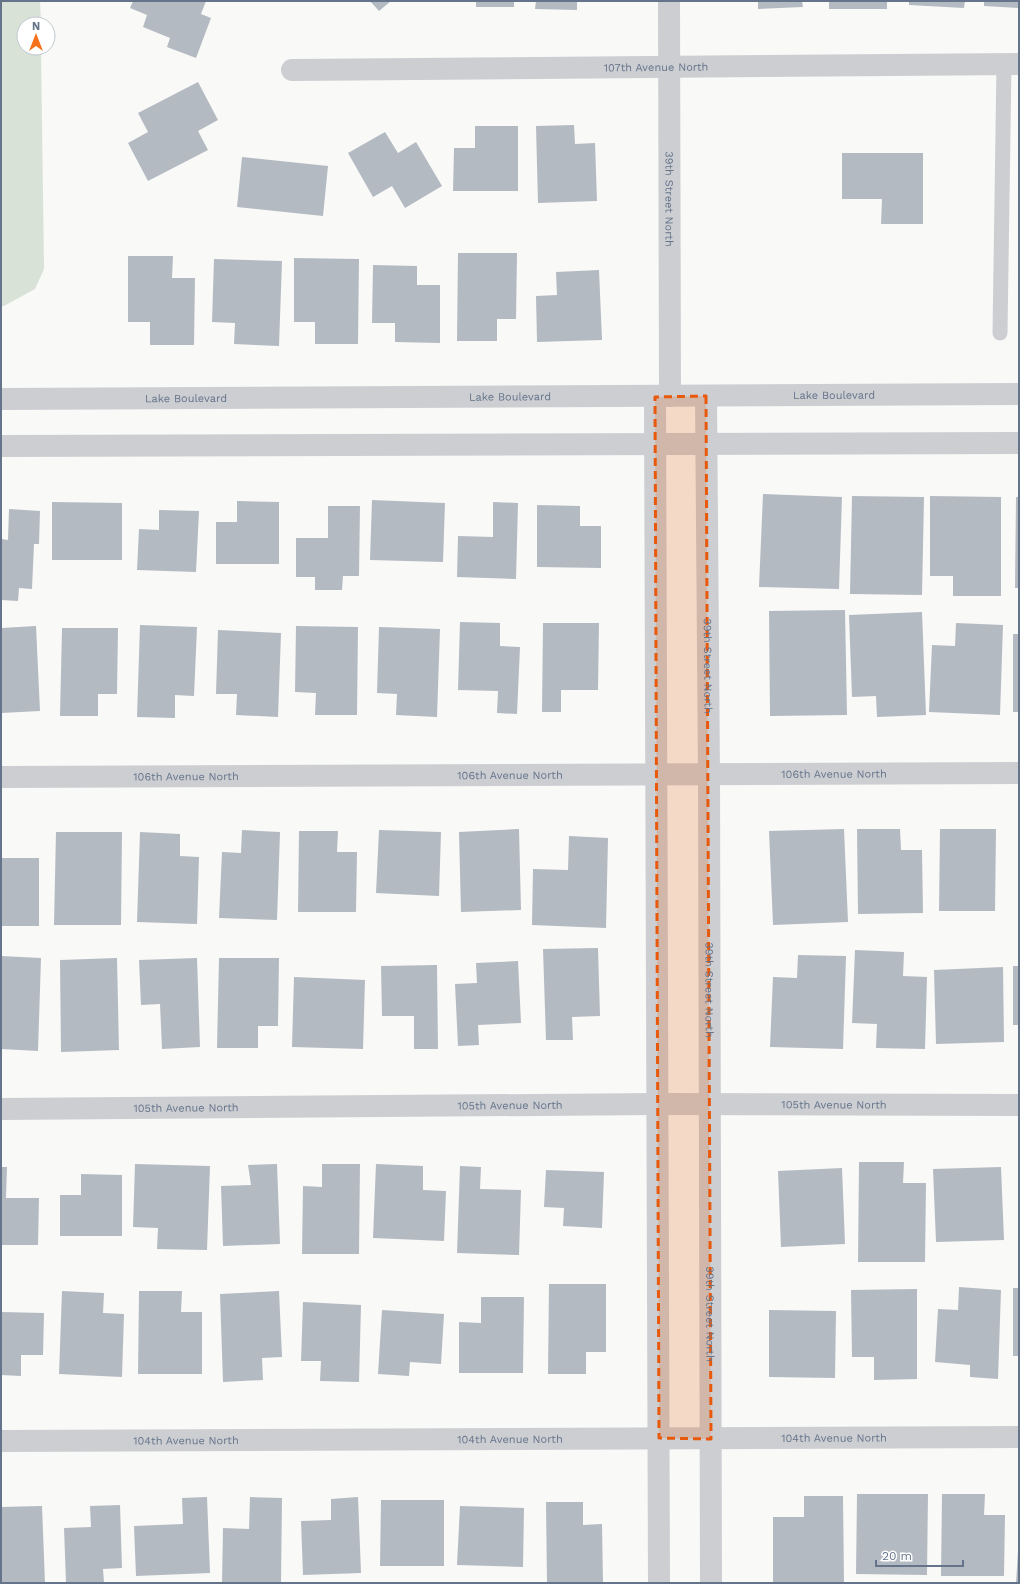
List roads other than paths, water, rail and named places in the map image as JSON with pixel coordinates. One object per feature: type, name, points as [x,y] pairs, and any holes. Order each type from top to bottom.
[{"type":"street","name":"39th Street North","points":[[659,1583],[656,444],[662,397],[669,67],[668,1]]},
{"type":"street","name":"107th Avenue North","points":[[292,70],[1011,64]]},
{"type":"street","name":"Lake Boulevard","points":[[1,399],[662,397],[1019,394]]},
{"type":"street","name":"39th Street North","points":[[706,396],[709,775],[711,1583]]},
{"type":"street","points":[[1,446],[1019,443]]},
{"type":"street","name":"106th Avenue North","points":[[1,777],[1019,773]]},
{"type":"street","name":"105th Avenue North","points":[[1,1109],[657,1104],[1019,1105]]},
{"type":"street","name":"104th Avenue North","points":[[1,1441],[1019,1438]]},
{"type":"lane","points":[[1000,332],[1011,64]]}]
